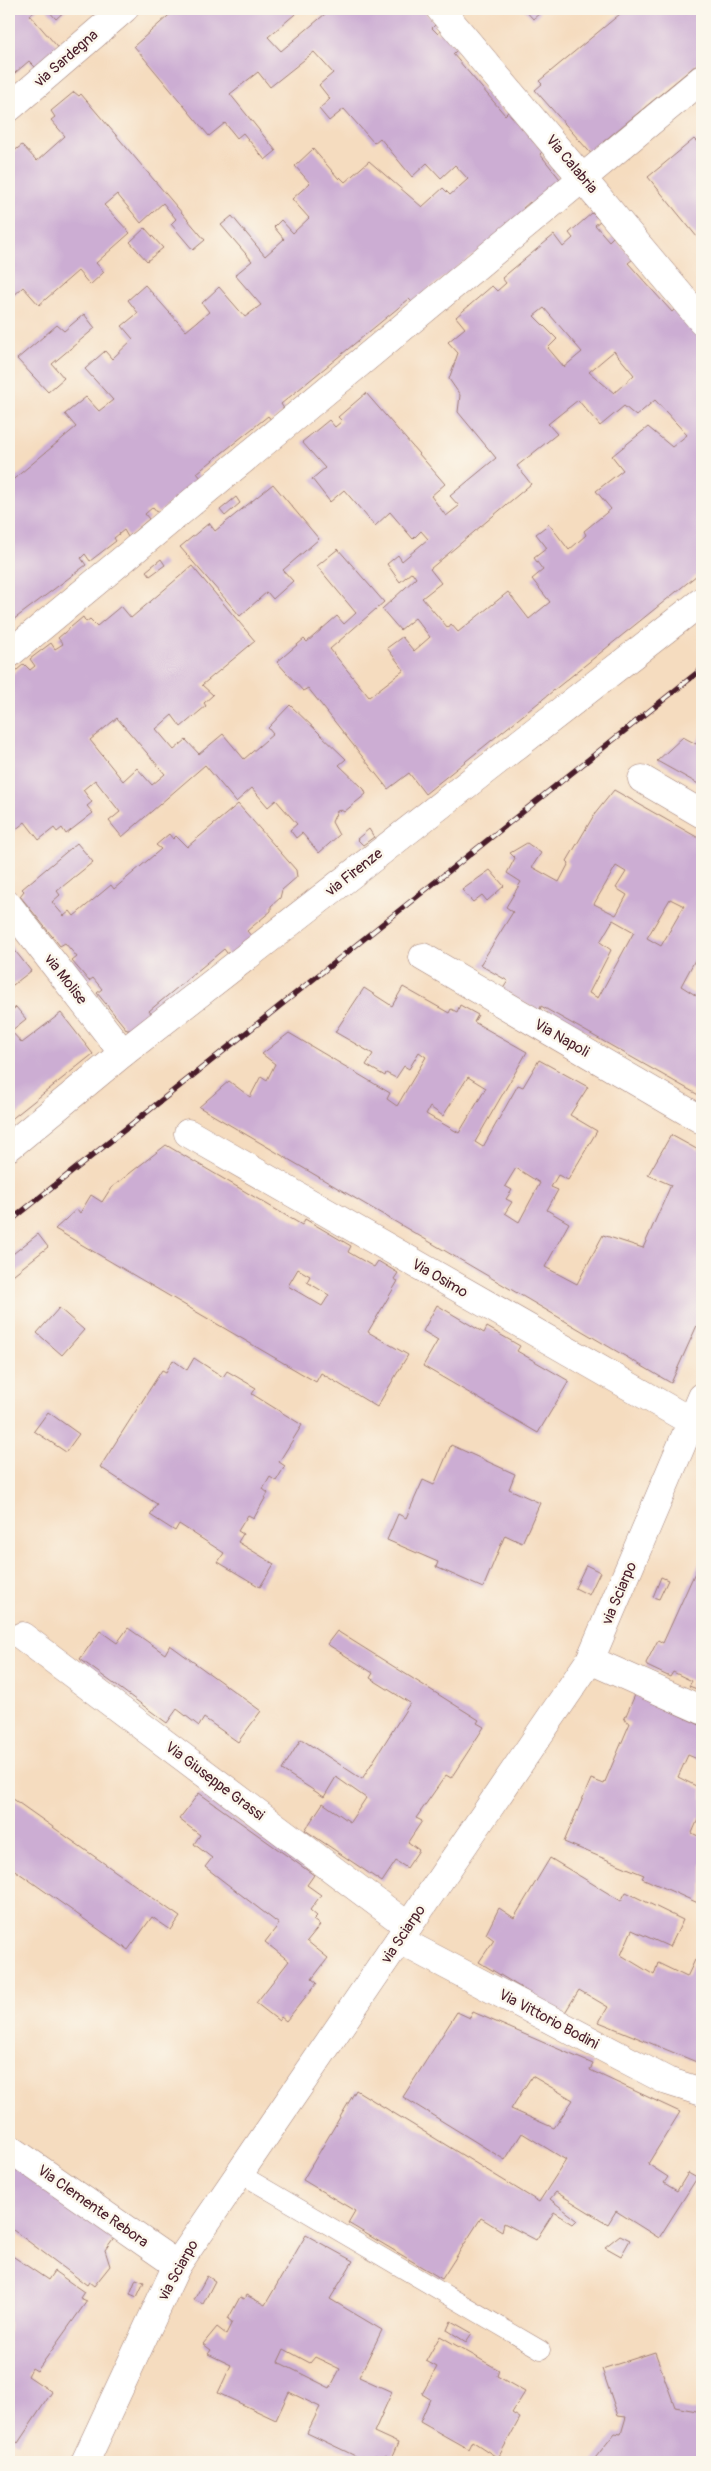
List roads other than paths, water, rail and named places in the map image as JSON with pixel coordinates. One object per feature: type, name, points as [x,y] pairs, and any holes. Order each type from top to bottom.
[{"type":"street","name":"via Sardegna","points":[[9,108],[124,9]]},
{"type":"street","name":"Via Calabria","points":[[440,9],[702,321]]},
{"type":"street","points":[[9,654],[702,79]]},
{"type":"street","name":"via Firenze","points":[[9,1147],[122,1053],[702,600]]},
{"type":"street","points":[[642,779],[702,814]]},
{"type":"street","name":"via Molise","points":[[9,906],[122,1053]]},
{"type":"street","name":"Via Napoli","points":[[422,957],[702,1120]]},
{"type":"street","name":"Via Osimo","points":[[188,1133],[692,1422]]},
{"type":"street","name":"via Sciarpo","points":[[85,2462],[177,2265],[590,1660],[702,1397]]},
{"type":"street","name":"Via Giuseppe Grassi","points":[[22,1636],[403,1933]]},
{"type":"street","points":[[590,1660],[702,1710]]},
{"type":"street","name":"Via Vittorio Bodini","points":[[403,1933],[667,2081],[702,2092]]},
{"type":"street","name":"Via Clemente Rebora","points":[[9,2148],[177,2265]]},
{"type":"lane","points":[[239,2173],[541,2350]]},
{"type":"railway","points":[[9,1222],[702,669]]}]
